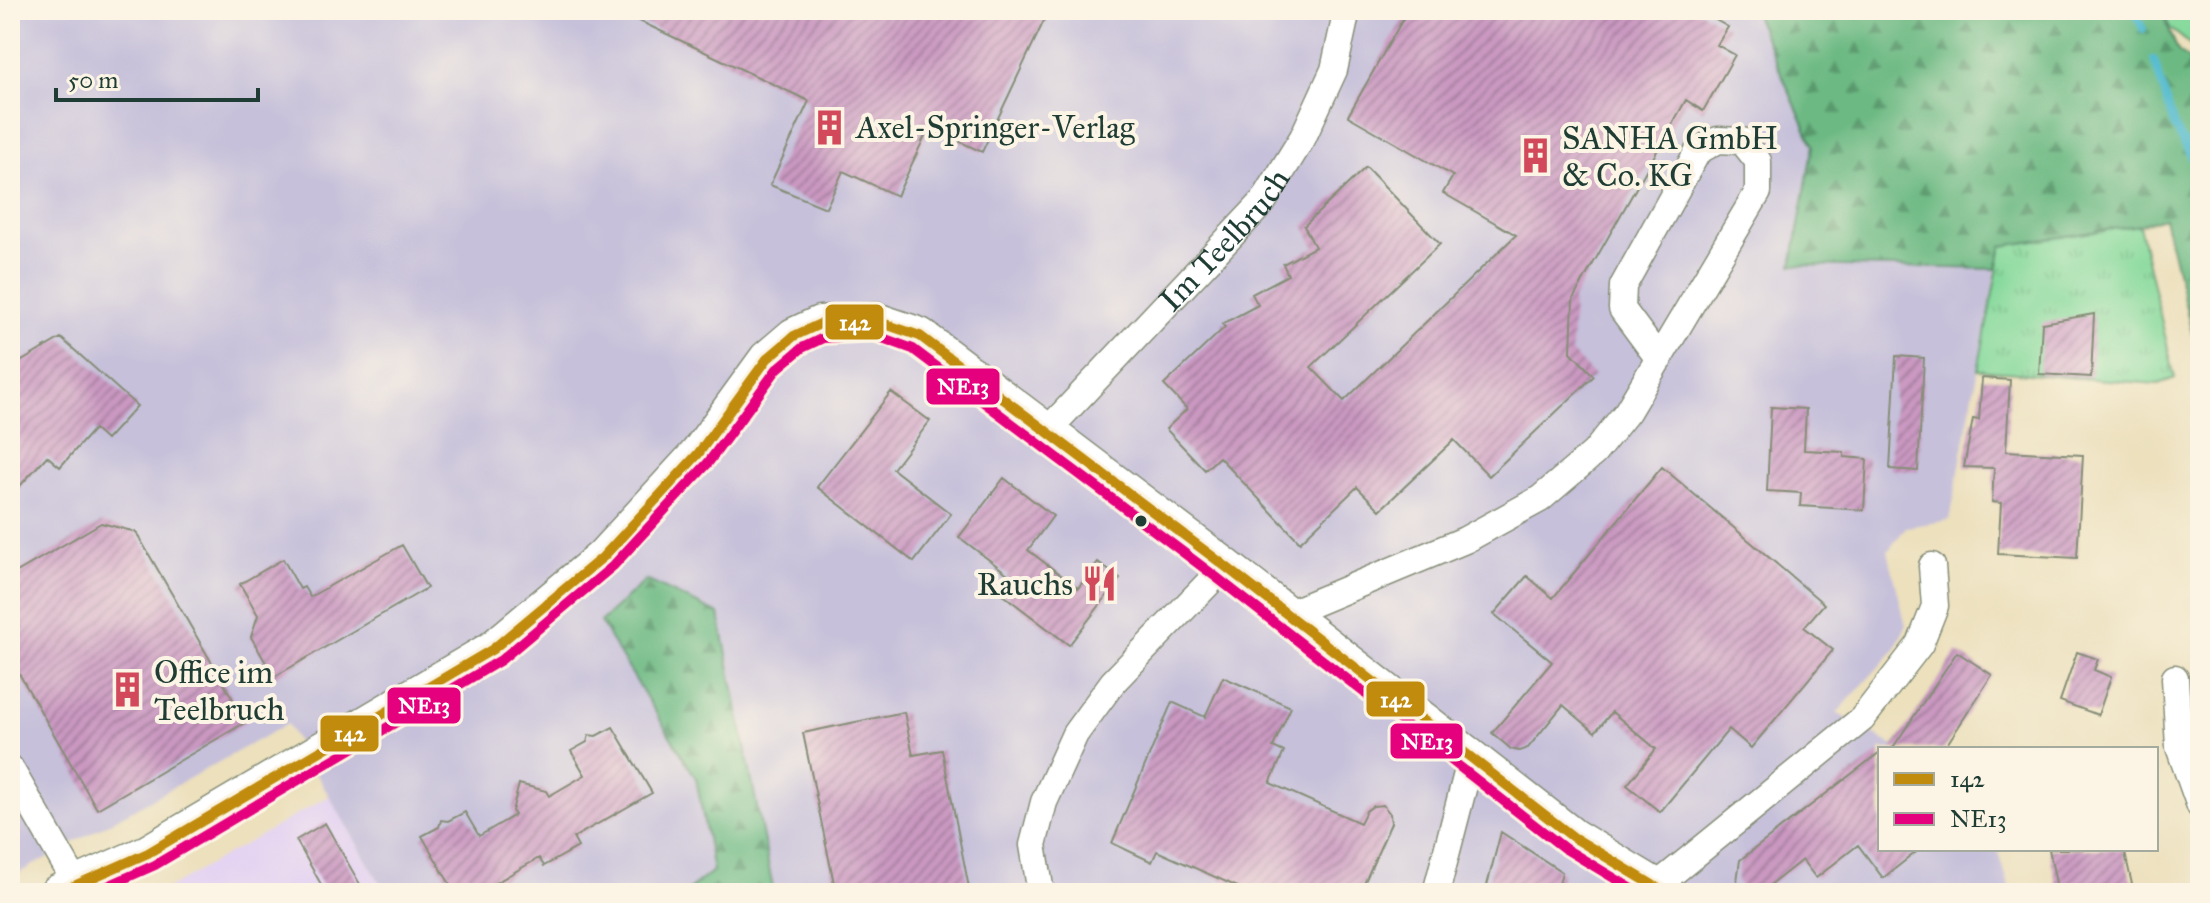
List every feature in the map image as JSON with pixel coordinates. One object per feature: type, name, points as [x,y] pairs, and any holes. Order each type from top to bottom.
[{"type":"street","name":"Im Teelbruch","points":[[1045,433],[1263,202],[1303,137],[1334,70],[1347,10]]},
{"type":"street","points":[[1285,615],[1465,540],[1540,499],[1594,453],[1627,412],[1659,359],[1758,192],[1758,161],[1742,141],[1718,140],[1698,151],[1623,286],[1622,309],[1659,359]]},
{"type":"street","points":[[10,768],[67,888],[148,853],[493,649],[603,557],[698,454],[767,359],[794,336],[820,324],[876,321],[920,336],[1225,566],[1573,837],[1660,890],[1862,719],[1920,644],[1935,606],[1932,566]]},
{"type":"street","points":[[1040,887],[1033,845],[1044,802],[1075,734],[1113,682],[1225,566]]},
{"type":"street","points":[[2175,678],[2179,747],[2200,806]]},
{"type":"street","points":[[1436,893],[1471,758]]},
{"type":"shaded area","points":[[10,10],[1753,10],[1813,145],[1793,265],[1996,269],[1950,520],[1906,527],[1888,551],[1906,626],[1895,649],[1837,713],[1896,747],[1878,747],[1878,851],[1999,851],[2011,893],[774,893],[719,614],[600,622],[696,778],[713,871],[685,893],[386,893],[287,724],[10,878]]},
{"type":"shaded area","points":[[329,796],[386,893],[160,893]]},
{"type":"green space","points":[[1753,10],[2161,10],[2178,51],[2200,68],[2200,365],[2164,218],[2139,225],[2002,246],[1996,269],[1792,265],[1813,145]]},
{"type":"green space","points":[[2161,10],[2200,10],[2200,52],[2171,29]]},
{"type":"green space","points":[[2139,225],[2175,378],[2158,384],[1978,370],[2002,246]]},
{"type":"green space","points":[[646,580],[719,614],[774,893],[685,893],[713,871],[696,778],[600,622]]},
{"type":"building","name":"Axel-Springer-Verlag","points":[[616,10],[1049,10],[982,152],[929,127],[897,196],[843,171],[826,208],[770,185],[809,101]]},
{"type":"building","points":[[1408,10],[1698,10],[1728,27],[1717,45],[1735,55],[1703,111],[1686,100],[1573,299],[1571,352],[1594,376],[1489,476],[1454,440],[1380,510],[1357,487],[1300,542],[1219,457],[1205,470],[1166,429],[1187,409],[1164,385],[1225,327],[1222,324],[1258,305],[1252,294],[1288,275],[1283,264],[1315,247],[1304,226],[1366,167],[1440,244],[1311,367],[1344,401],[1516,235],[1443,193],[1453,176],[1348,116]]},
{"type":"building","points":[[2094,314],[2091,377],[2039,374],[2042,323]]},
{"type":"building","points":[[61,338],[137,406],[106,440],[94,429],[60,467],[47,456],[10,497],[10,368]]},
{"type":"building","points":[[1896,356],[1924,358],[1918,471],[1890,469]]},
{"type":"building","points":[[1982,378],[2010,380],[2006,451],[2083,455],[2077,558],[1998,554],[2001,503],[1992,502],[1994,468],[1964,467],[1973,419],[1979,420]]},
{"type":"building","points":[[891,392],[930,421],[893,469],[951,514],[914,562],[817,487]]},
{"type":"building","points":[[1771,407],[1806,409],[1804,450],[1844,452],[1844,457],[1867,459],[1864,510],[1800,506],[1801,493],[1767,491]]},
{"type":"building","points":[[1662,467],[1824,604],[1804,627],[1833,650],[1751,748],[1729,729],[1660,812],[1627,785],[1656,749],[1612,712],[1595,732],[1563,705],[1528,748],[1519,751],[1511,749],[1492,733],[1552,662],[1494,614],[1527,576],[1553,598]]},
{"type":"building","points":[[1004,478],[1053,516],[1028,550],[1078,588],[1098,562],[1120,579],[1069,645],[997,590],[1009,575],[959,537]]},
{"type":"building","name":"Office im Teelbruch","points":[[101,523],[136,532],[246,722],[97,809],[10,658],[10,632],[19,626],[10,611],[10,576]]},
{"type":"building","points":[[402,545],[427,588],[274,677],[251,637],[258,615],[240,584],[283,559],[300,589],[304,587],[310,597]]},
{"type":"building","points":[[1957,652],[1992,675],[1945,747],[1893,747]]},
{"type":"building","points":[[2077,652],[2098,659],[2094,670],[2111,677],[2098,715],[2060,701]]},
{"type":"building","points":[[1223,677],[1291,707],[1273,747],[1284,752],[1270,783],[1360,823],[1366,811],[1373,806],[1383,805],[1390,814],[1391,823],[1360,893],[1251,893],[1157,851],[1152,862],[1112,843],[1172,702],[1205,717]]},
{"type":"building","points":[[904,712],[913,755],[942,750],[970,893],[836,893],[803,733]]},
{"type":"building","points":[[613,727],[652,793],[573,838],[578,847],[544,866],[539,858],[478,893],[455,893],[422,836],[439,827],[441,820],[448,821],[465,812],[479,836],[515,815],[512,811],[519,784],[546,791],[549,796],[585,775],[571,751],[587,742],[589,735],[596,736]]},
{"type":"building","points":[[1878,754],[1878,851],[1917,851],[1883,878],[1858,845],[1816,878],[1802,860],[1760,893],[1746,893],[1737,881],[1740,860]]},
{"type":"building","points":[[325,823],[365,893],[326,893],[296,840]]},
{"type":"building","points":[[1501,832],[1562,872],[1557,893],[1485,893]]},
{"type":"building","points":[[2049,851],[2124,851],[2134,893],[2058,893]]},
{"type":"waterway","points":[[2134,10],[2143,29]]},
{"type":"waterway","points":[[2154,60],[2174,125],[2200,172]]},
{"type":"transit line","name":"142","points":[[58,893],[148,853],[493,649],[603,557],[698,454],[767,359],[794,336],[820,324],[876,321],[920,336],[1225,566],[1573,837],[1666,893]]},
{"type":"transit line","name":"NE13","points":[[92,893],[155,865],[501,660],[613,566],[708,463],[777,369],[802,348],[823,338],[874,335],[913,349],[1216,577],[1564,848],[1639,893]]},
{"type":"place","name":"Axel-Springer-Verlag","points":[[830,127]]},
{"type":"place","name":"SANHA GmbH & Co. KG","points":[[1536,156]]},
{"type":"place","name":"Rauchs","points":[[1099,584]]},
{"type":"place","name":"Office im Teelbruch","points":[[128,690]]}]
